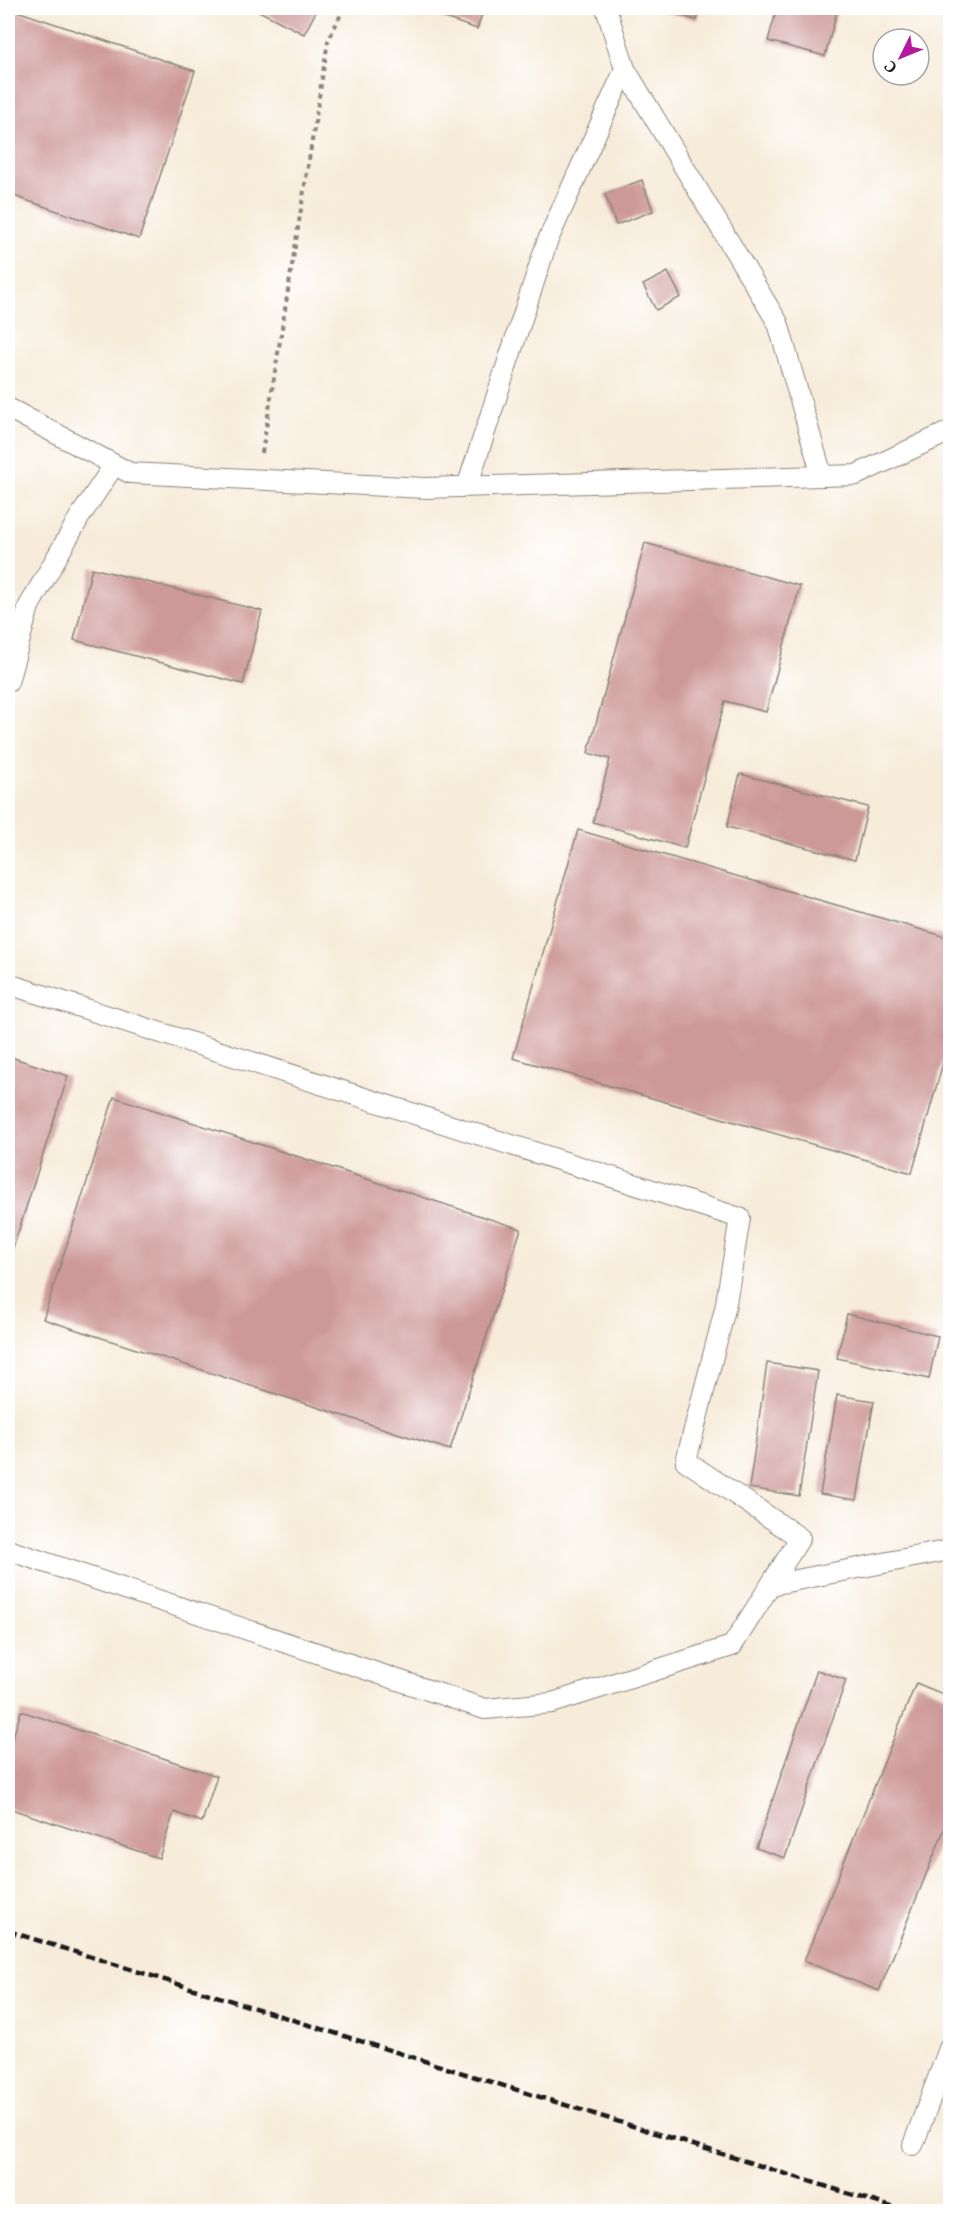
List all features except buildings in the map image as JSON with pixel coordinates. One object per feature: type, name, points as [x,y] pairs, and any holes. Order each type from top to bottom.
[{"type":"lane","points":[[606,8],[626,69],[778,323],[822,476]]},
{"type":"lane","points":[[467,487],[547,242],[626,69]]},
{"type":"lane","points":[[8,408],[130,473],[425,488],[856,475],[951,431]]},
{"type":"lane","points":[[8,682],[29,606],[79,518],[114,465]]},
{"type":"lane","points":[[8,984],[740,1218],[725,1309],[686,1461],[800,1538],[732,1646],[552,1703],[485,1709],[8,1550]]},
{"type":"lane","points":[[771,1585],[951,1550]]},
{"type":"lane","points":[[913,2145],[951,2046]]},
{"type":"path","points":[[258,480],[328,41],[344,8]]},
{"type":"railway","points":[[8,1931],[908,2212]]}]
